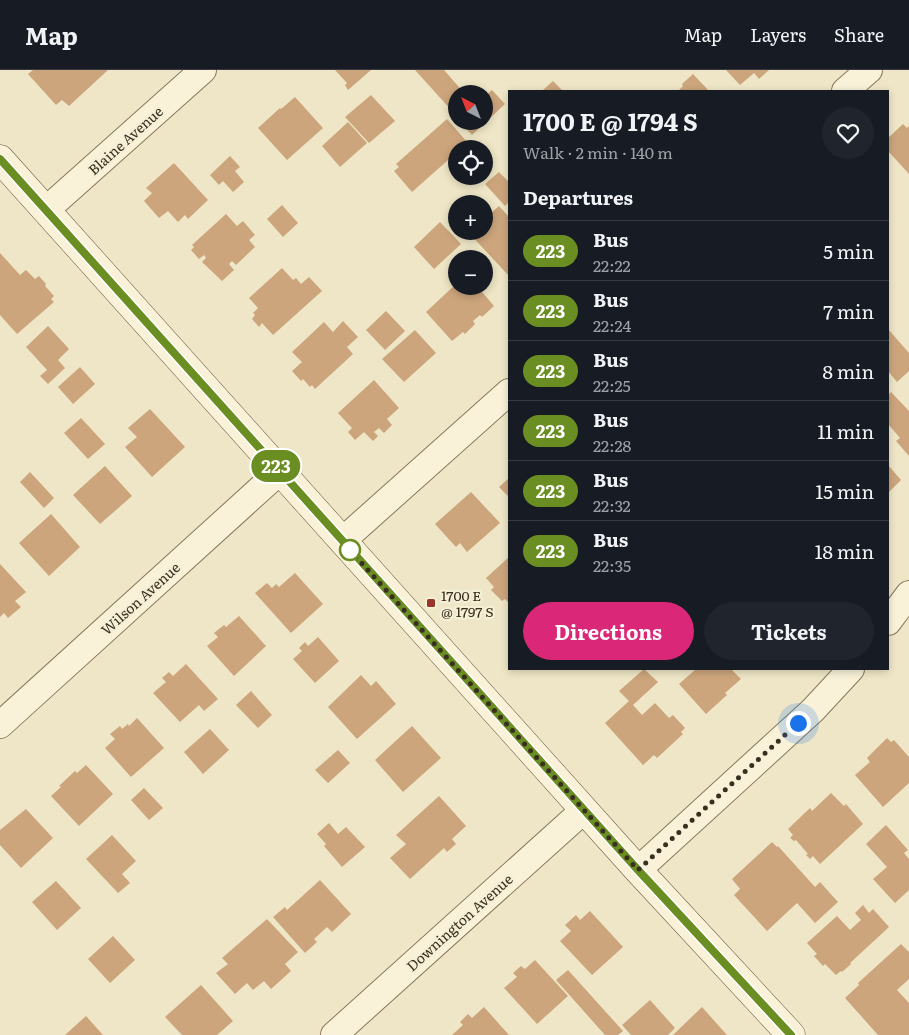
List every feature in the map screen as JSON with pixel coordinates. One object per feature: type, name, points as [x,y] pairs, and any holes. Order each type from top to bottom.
[{"type":"street","name":"Blaine Avenue","points":[[46,210],[203,70]]},
{"type":"street","points":[[846,90],[869,70]]},
{"type":"street","points":[[0,159],[638,870],[791,1035]]},
{"type":"street","points":[[342,542],[508,393]]},
{"type":"street","name":"Wilson Avenue","points":[[0,725],[280,471]]},
{"type":"street","points":[[889,621],[909,594]]},
{"type":"street","points":[[638,870],[813,710],[850,670]]},
{"type":"street","name":"Downington Avenue","points":[[334,1035],[584,810]]},
{"type":"building","points":[[33,70],[108,70],[69,106],[62,100],[56,105],[28,74]]},
{"type":"building","points":[[335,70],[371,70],[348,90],[345,85],[347,83]]},
{"type":"building","points":[[415,70],[444,70],[457,85],[448,85],[448,107]]},
{"type":"building","points":[[726,70],[769,70],[759,79],[754,73],[740,85]]},
{"type":"building","points":[[693,74],[708,90],[679,90],[683,86],[682,84]]},
{"type":"building","points":[[553,81],[562,90],[543,90]]},
{"type":"building","points":[[493,91],[505,104],[493,115]]},
{"type":"building","points":[[371,95],[395,121],[369,143],[345,117]]},
{"type":"building","points":[[295,97],[323,128],[287,160],[258,128]]},
{"type":"building","points":[[447,119],[448,130],[457,130],[465,140],[448,140],[448,160],[412,192],[394,171],[399,167],[396,164]]},
{"type":"building","points":[[348,122],[367,143],[340,167],[322,146]]},
{"type":"building","points":[[903,124],[907,128],[909,126],[909,174],[889,152],[889,137]]},
{"type":"building","points":[[467,130],[477,130],[472,135]]},
{"type":"building","points":[[230,156],[240,167],[235,171],[244,182],[233,192],[223,181],[219,185],[210,175]]},
{"type":"building","points":[[174,163],[208,200],[188,219],[185,215],[178,222],[168,211],[159,218],[144,201],[152,193],[146,188]]},
{"type":"building","points":[[499,172],[508,181],[508,203],[505,206],[486,185],[493,185],[493,177]]},
{"type":"building","points":[[282,205],[298,223],[283,237],[267,219]]},
{"type":"building","points":[[499,206],[508,216],[508,275],[493,259],[493,250],[485,250],[476,240],[493,240],[493,211]]},
{"type":"building","points":[[226,214],[237,226],[243,221],[255,235],[249,240],[255,247],[236,265],[232,261],[229,264],[234,270],[222,281],[202,262],[206,258],[204,255],[199,259],[191,250],[194,247],[192,245]]},
{"type":"building","points":[[440,222],[448,230],[448,240],[457,240],[461,244],[455,250],[448,250],[448,256],[434,269],[414,247]]},
{"type":"building","points":[[0,253],[20,275],[26,270],[35,279],[39,276],[54,296],[51,299],[54,302],[17,334],[0,315]]},
{"type":"building","points":[[282,268],[293,280],[296,278],[301,284],[309,277],[322,291],[273,335],[262,323],[259,327],[252,319],[255,315],[253,313],[258,308],[249,298]]},
{"type":"building","points":[[448,291],[448,295],[485,295],[494,306],[482,317],[480,315],[473,321],[475,324],[465,334],[463,332],[452,341],[426,312]]},
{"type":"building","points":[[386,311],[405,331],[385,350],[366,330]]},
{"type":"building","points":[[343,321],[358,337],[347,347],[353,354],[315,389],[312,385],[310,387],[292,371],[302,362],[292,352],[324,322],[333,332]]},
{"type":"building","points":[[48,326],[69,349],[58,360],[65,368],[48,384],[40,376],[47,370],[26,347]]},
{"type":"building","points":[[415,330],[436,353],[404,382],[382,359]]},
{"type":"building","points":[[889,330],[909,353],[909,371],[897,382],[889,372]]},
{"type":"building","points":[[80,367],[95,384],[73,404],[58,387]]},
{"type":"building","points":[[374,380],[399,408],[387,419],[392,425],[384,433],[379,428],[374,432],[378,436],[373,441],[364,432],[355,440],[348,432],[352,428],[338,413]]},
{"type":"building","points":[[891,392],[909,411],[909,456],[896,441],[900,438],[889,425],[889,394]]},
{"type":"building","points":[[150,409],[185,447],[152,477],[125,447],[137,437],[128,428]]},
{"type":"building","points":[[81,418],[105,444],[88,459],[64,433]]},
{"type":"building","points":[[105,466],[132,496],[100,524],[73,495]]},
{"type":"building","points":[[889,466],[901,480],[889,492]]},
{"type":"building","points":[[30,472],[54,498],[44,508],[20,482]]},
{"type":"building","points":[[508,479],[508,496],[499,487]]},
{"type":"building","points":[[471,492],[500,523],[467,552],[460,543],[456,547],[435,524]]},
{"type":"building","points":[[51,514],[80,547],[49,576],[19,543]]},
{"type":"building","points":[[508,558],[508,602],[505,599],[502,601],[491,590],[494,587],[486,578]]},
{"type":"building","points":[[0,564],[26,592],[15,601],[21,607],[8,618],[4,613],[0,617]]},
{"type":"building","points":[[295,573],[323,604],[291,633],[255,593],[267,583],[272,588],[276,584],[279,587]]},
{"type":"building","points":[[239,616],[266,646],[234,676],[207,646],[218,637],[214,633],[224,625],[226,627]]},
{"type":"building","points":[[318,637],[339,661],[315,683],[293,659],[302,651],[299,648],[305,642],[308,646]]},
{"type":"building","points":[[186,664],[218,699],[204,711],[199,705],[180,722],[153,693],[166,682],[162,678],[169,672],[173,676]]},
{"type":"building","points":[[645,670],[658,682],[633,705],[642,715],[655,703],[669,718],[673,715],[685,728],[681,732],[683,734],[657,758],[654,755],[643,765],[605,723],[629,701],[619,691]]},
{"type":"building","points":[[695,670],[732,670],[741,679],[706,714],[679,684]]},
{"type":"building","points":[[361,675],[371,686],[376,681],[396,704],[357,739],[328,707]]},
{"type":"building","points":[[251,691],[272,715],[258,728],[236,705]]},
{"type":"building","points":[[137,718],[164,748],[131,777],[105,748],[115,739],[110,734],[120,726],[122,729],[128,724],[129,726]]},
{"type":"building","points":[[412,726],[441,758],[403,792],[375,760]]},
{"type":"building","points":[[210,729],[229,750],[203,774],[184,752]]},
{"type":"building","points":[[887,738],[891,742],[894,740],[909,757],[909,783],[883,807],[855,775],[870,762],[867,758]]},
{"type":"building","points":[[338,750],[350,763],[328,783],[315,770]]},
{"type":"building","points":[[86,765],[113,794],[79,826],[51,796],[75,771],[77,773]]},
{"type":"building","points":[[144,788],[163,808],[149,820],[131,800]]},
{"type":"building","points":[[831,793],[844,806],[846,804],[863,824],[820,864],[813,856],[810,859],[796,840],[794,841],[790,838],[793,835],[788,829],[810,808],[812,811]]},
{"type":"building","points":[[439,796],[466,826],[452,839],[456,844],[447,852],[444,848],[410,879],[390,858],[406,844],[396,835]]},
{"type":"building","points":[[26,809],[53,838],[21,868],[0,845],[0,830]]},
{"type":"building","points":[[329,823],[338,834],[346,827],[365,847],[342,867],[324,846],[326,844],[317,834]]},
{"type":"building","points":[[886,825],[908,850],[904,853],[909,859],[909,890],[895,903],[873,879],[887,867],[866,844]]},
{"type":"building","points":[[112,835],[136,861],[122,874],[130,883],[118,893],[86,859]]},
{"type":"building","points":[[772,842],[778,846],[815,887],[820,882],[838,902],[815,923],[797,903],[767,931],[734,895],[740,889],[732,879]]},
{"type":"building","points":[[320,880],[351,914],[332,932],[327,927],[314,939],[317,942],[305,953],[273,917],[285,907],[287,910]]},
{"type":"building","points":[[56,881],[81,908],[57,930],[32,902]]},
{"type":"building","points":[[863,905],[869,913],[873,909],[889,927],[851,964],[836,975],[825,964],[823,966],[814,956],[817,954],[807,943],[837,916],[850,930],[861,920],[855,913]]},
{"type":"building","points":[[590,911],[623,947],[592,975],[560,941],[571,931],[565,925],[576,915],[580,920]]},
{"type":"building","points":[[267,919],[298,952],[285,964],[291,971],[271,989],[264,981],[253,990],[247,983],[235,994],[216,973],[228,964],[222,958]]},
{"type":"building","points":[[113,936],[135,960],[110,983],[88,959]]},
{"type":"building","points":[[901,944],[909,952],[909,979],[897,990],[909,1003],[909,1035],[878,1035],[845,998],[859,985],[858,983]]},
{"type":"building","points":[[535,960],[568,996],[537,1024],[504,988],[517,977],[513,973],[521,966],[525,969]]},
{"type":"building","points":[[568,970],[623,1031],[618,1035],[605,1035],[556,980]]},
{"type":"building","points":[[201,985],[233,1021],[217,1035],[182,1035],[165,1017]]},
{"type":"building","points":[[650,1000],[675,1028],[668,1035],[631,1035],[622,1025]]},
{"type":"building","points":[[484,1007],[509,1035],[452,1035],[463,1025],[460,1022],[468,1014],[472,1018]]},
{"type":"building","points":[[702,1007],[727,1035],[673,1035]]},
{"type":"building","points":[[86,1016],[103,1035],[65,1035]]},
{"type":"bus line","name":"223","points":[[0,159],[638,870],[791,1035]]},
{"type":"place","name":"1700 E @ 1797 S","points":[[431,603]]},
{"type":"route","points":[[350,550],[638,870],[798,723]]}]
